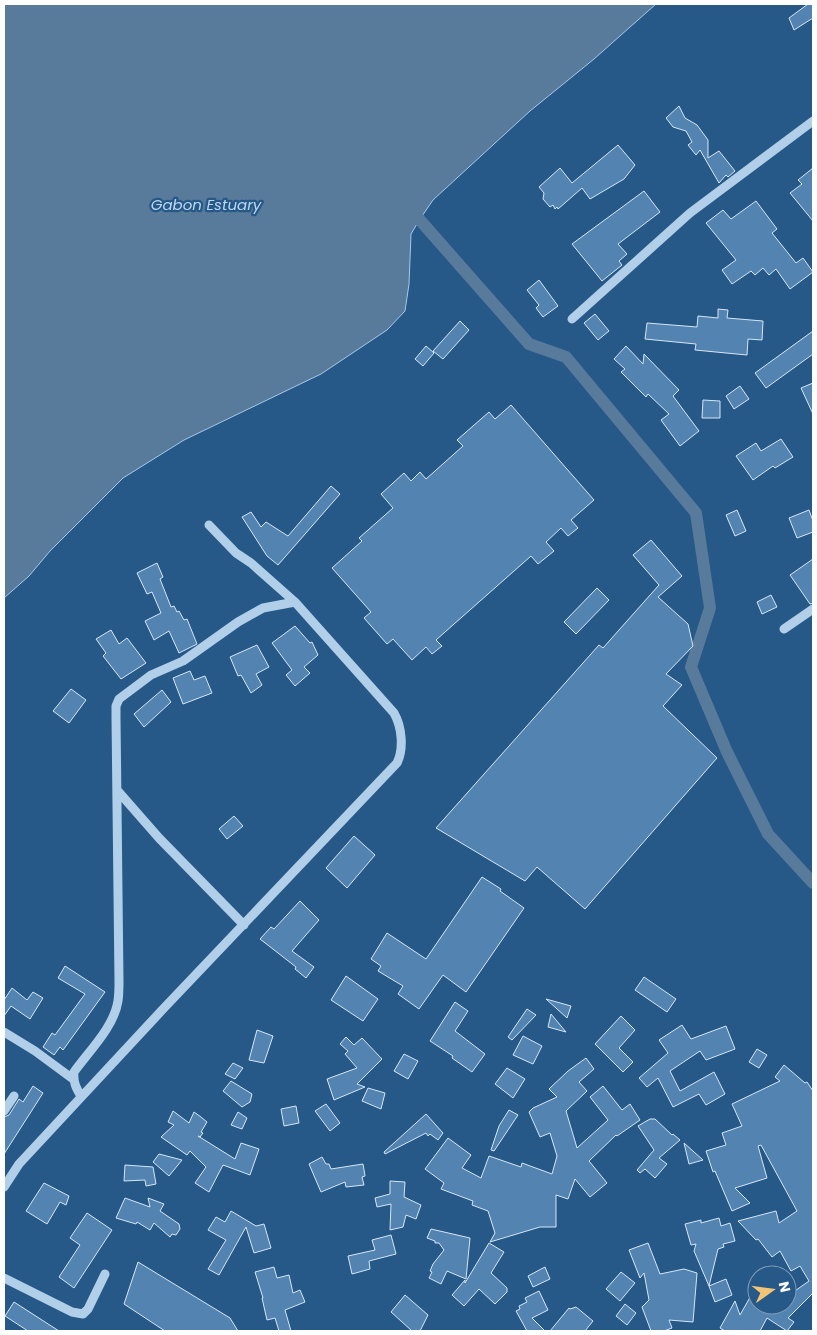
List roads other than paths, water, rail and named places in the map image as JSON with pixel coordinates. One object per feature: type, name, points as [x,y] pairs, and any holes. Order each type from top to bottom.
[{"type":"street","points":[[572,319],[690,213],[813,121]]},
{"type":"street","points":[[4,1187],[19,1164],[81,1096],[397,763],[402,754],[398,719],[394,713],[295,602],[251,563],[236,553],[209,525]]},
{"type":"street","points":[[73,1079],[74,1072],[112,1018],[118,1002],[116,706],[119,699],[151,675],[182,661],[254,612],[263,608],[295,602]]},
{"type":"street","points":[[784,629],[813,609]]},
{"type":"street","points":[[117,790],[159,838],[244,925]]},
{"type":"street","points":[[4,1032],[35,1051],[73,1079],[81,1096]]},
{"type":"street","points":[[4,1112],[14,1096]]},
{"type":"street","points":[[4,1278],[72,1312],[83,1314],[105,1274]]},
{"type":"water","name":"Gabon Estuary","points":[[4,4],[656,4],[594,59],[530,111],[433,200],[411,234],[409,284],[405,311],[387,330],[321,374],[184,440],[123,478],[50,551],[29,576],[4,598]]},
{"type":"waterway","points":[[419,219],[529,344],[566,357],[696,513],[710,608],[691,667],[727,752],[768,834],[813,883]]}]
